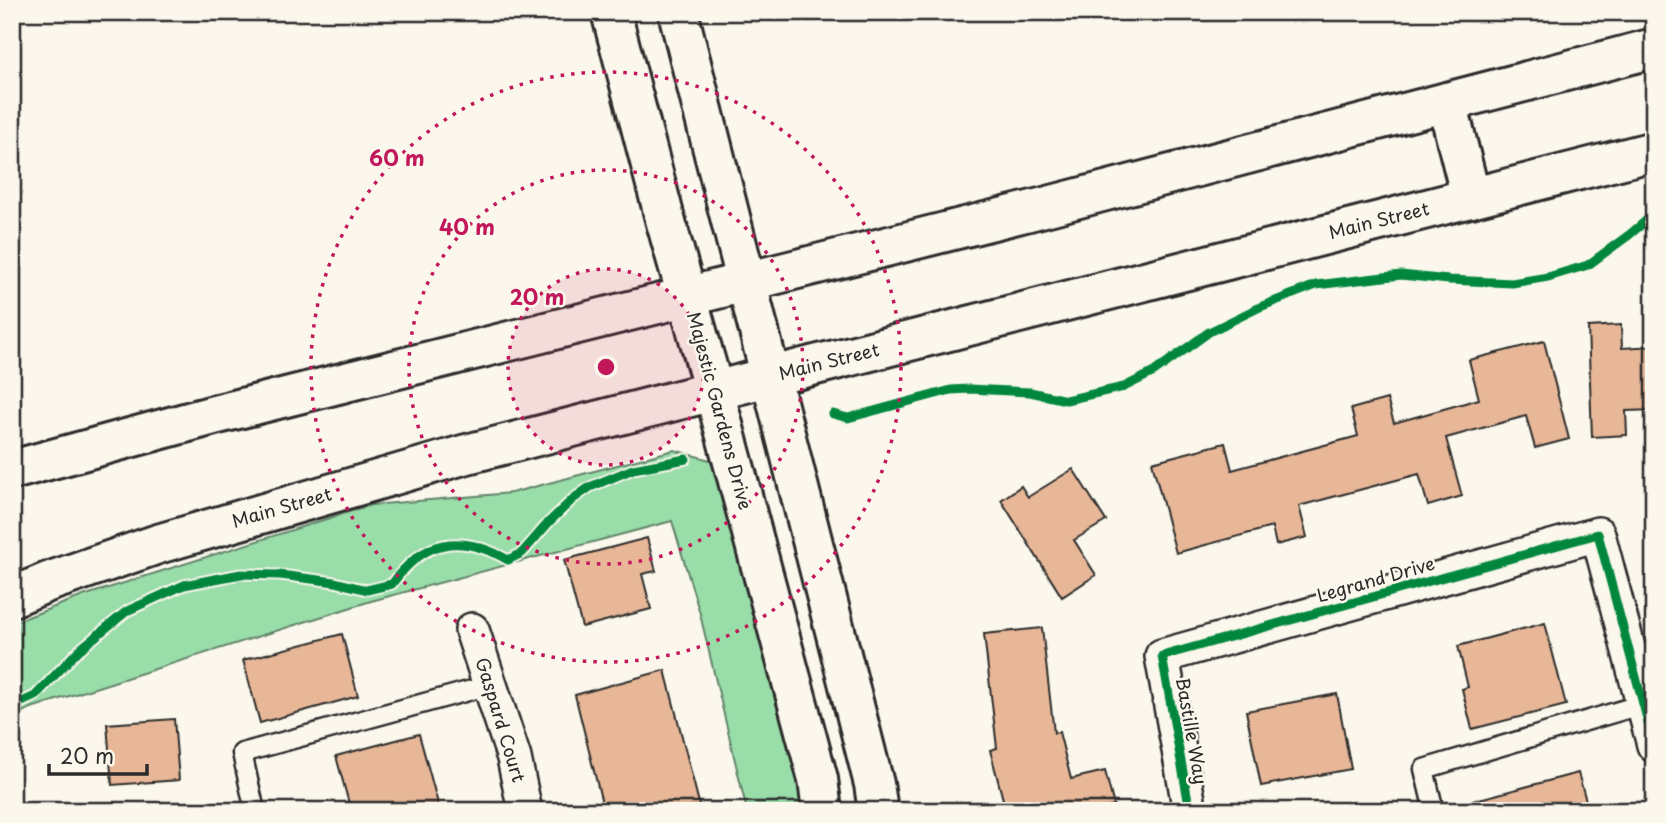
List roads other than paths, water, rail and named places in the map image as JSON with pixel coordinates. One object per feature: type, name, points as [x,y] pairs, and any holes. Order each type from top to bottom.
[{"type":"main road","name":"Majestic Gardens Drive","points":[[611,12],[664,219],[714,391],[818,779],[822,811]]},
{"type":"main road","points":[[678,12],[874,783],[878,811]]},
{"type":"main road","points":[[12,470],[228,412],[1029,211],[1654,48]]},
{"type":"main road","points":[[1447,102],[1471,198]]},
{"type":"main road","name":"Main Street","points":[[12,597],[159,544],[463,455],[1654,151]]},
{"type":"street","name":"Legrand Drive","points":[[1162,656],[1598,534],[1643,704]]},
{"type":"street","name":"Gaspard Court","points":[[472,630],[514,758],[526,811]]},
{"type":"street","name":"Bastille Way","points":[[1162,656],[1190,811]]},
{"type":"street","points":[[1643,704],[1654,745]]},
{"type":"lane","points":[[255,811],[242,753],[490,685]]},
{"type":"lane","points":[[1434,811],[1424,769],[1643,704]]}]
